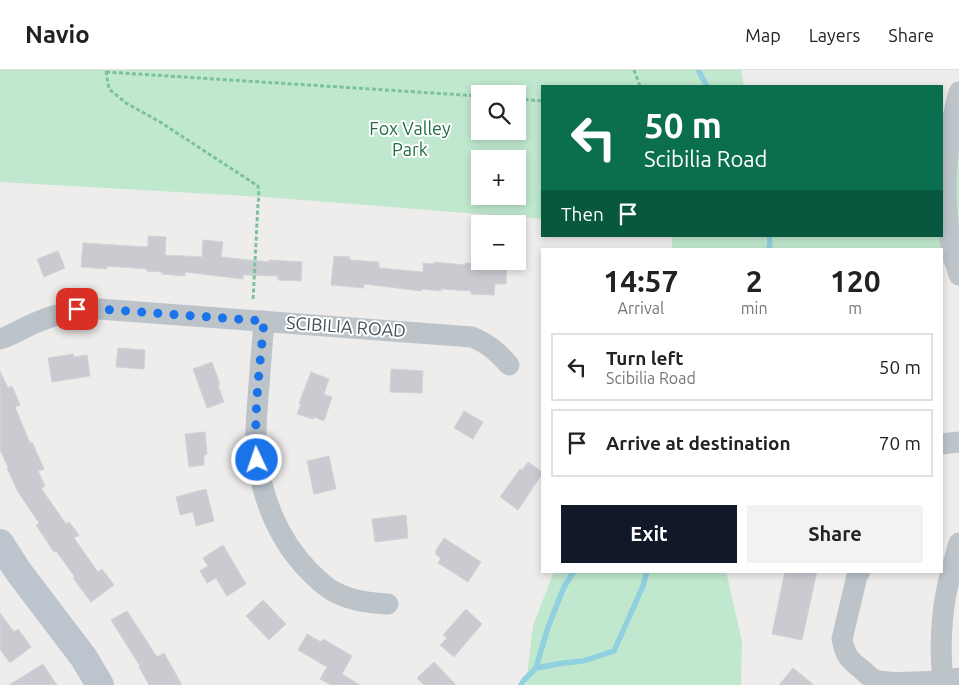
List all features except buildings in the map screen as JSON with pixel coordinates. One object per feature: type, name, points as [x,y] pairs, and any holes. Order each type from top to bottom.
[{"type":"street","points":[[959,92],[948,145],[947,178],[951,246],[959,275]]},
{"type":"street","name":"SCIBILIA ROAD","points":[[0,339],[58,314],[77,309],[99,309],[472,337],[486,343],[499,353],[509,365]]},
{"type":"street","points":[[264,321],[256,444],[257,460],[264,492],[276,524],[298,559],[317,579],[331,590],[344,597],[365,603],[388,604]]},
{"type":"street","points":[[943,444],[959,442]]},
{"type":"street","points":[[0,542],[18,571],[84,658],[100,685]]},
{"type":"street","points":[[859,573],[842,639],[844,650],[850,660],[876,680],[890,683],[949,681],[941,640],[947,586],[959,543]]},
{"type":"path","points":[[634,70],[640,85]]},
{"type":"path","points":[[253,301],[258,203],[260,196],[258,186],[160,122],[126,104],[109,88],[106,71],[471,95]]},
{"type":"path","points":[[526,100],[541,101]]},
{"type":"green space","name":"Fox Valley Park","points":[[0,70],[741,70],[744,85],[541,85],[541,219],[526,218],[526,215],[492,215],[265,197],[0,182]]},
{"type":"green space","points":[[959,127],[959,266],[943,265],[943,248],[672,248],[672,237],[943,237]]},
{"type":"green space","points":[[553,573],[726,573],[742,641],[741,685],[526,685],[533,626]]},
{"type":"waterway","points":[[698,70],[706,85]]},
{"type":"waterway","points":[[769,237],[769,248]]},
{"type":"waterway","points":[[521,685],[536,668],[548,627],[564,587],[573,573]]},
{"type":"waterway","points":[[536,668],[583,661],[614,651],[643,586],[646,573]]},
{"type":"route","points":[[77,309],[264,321],[257,412],[257,460]]}]
